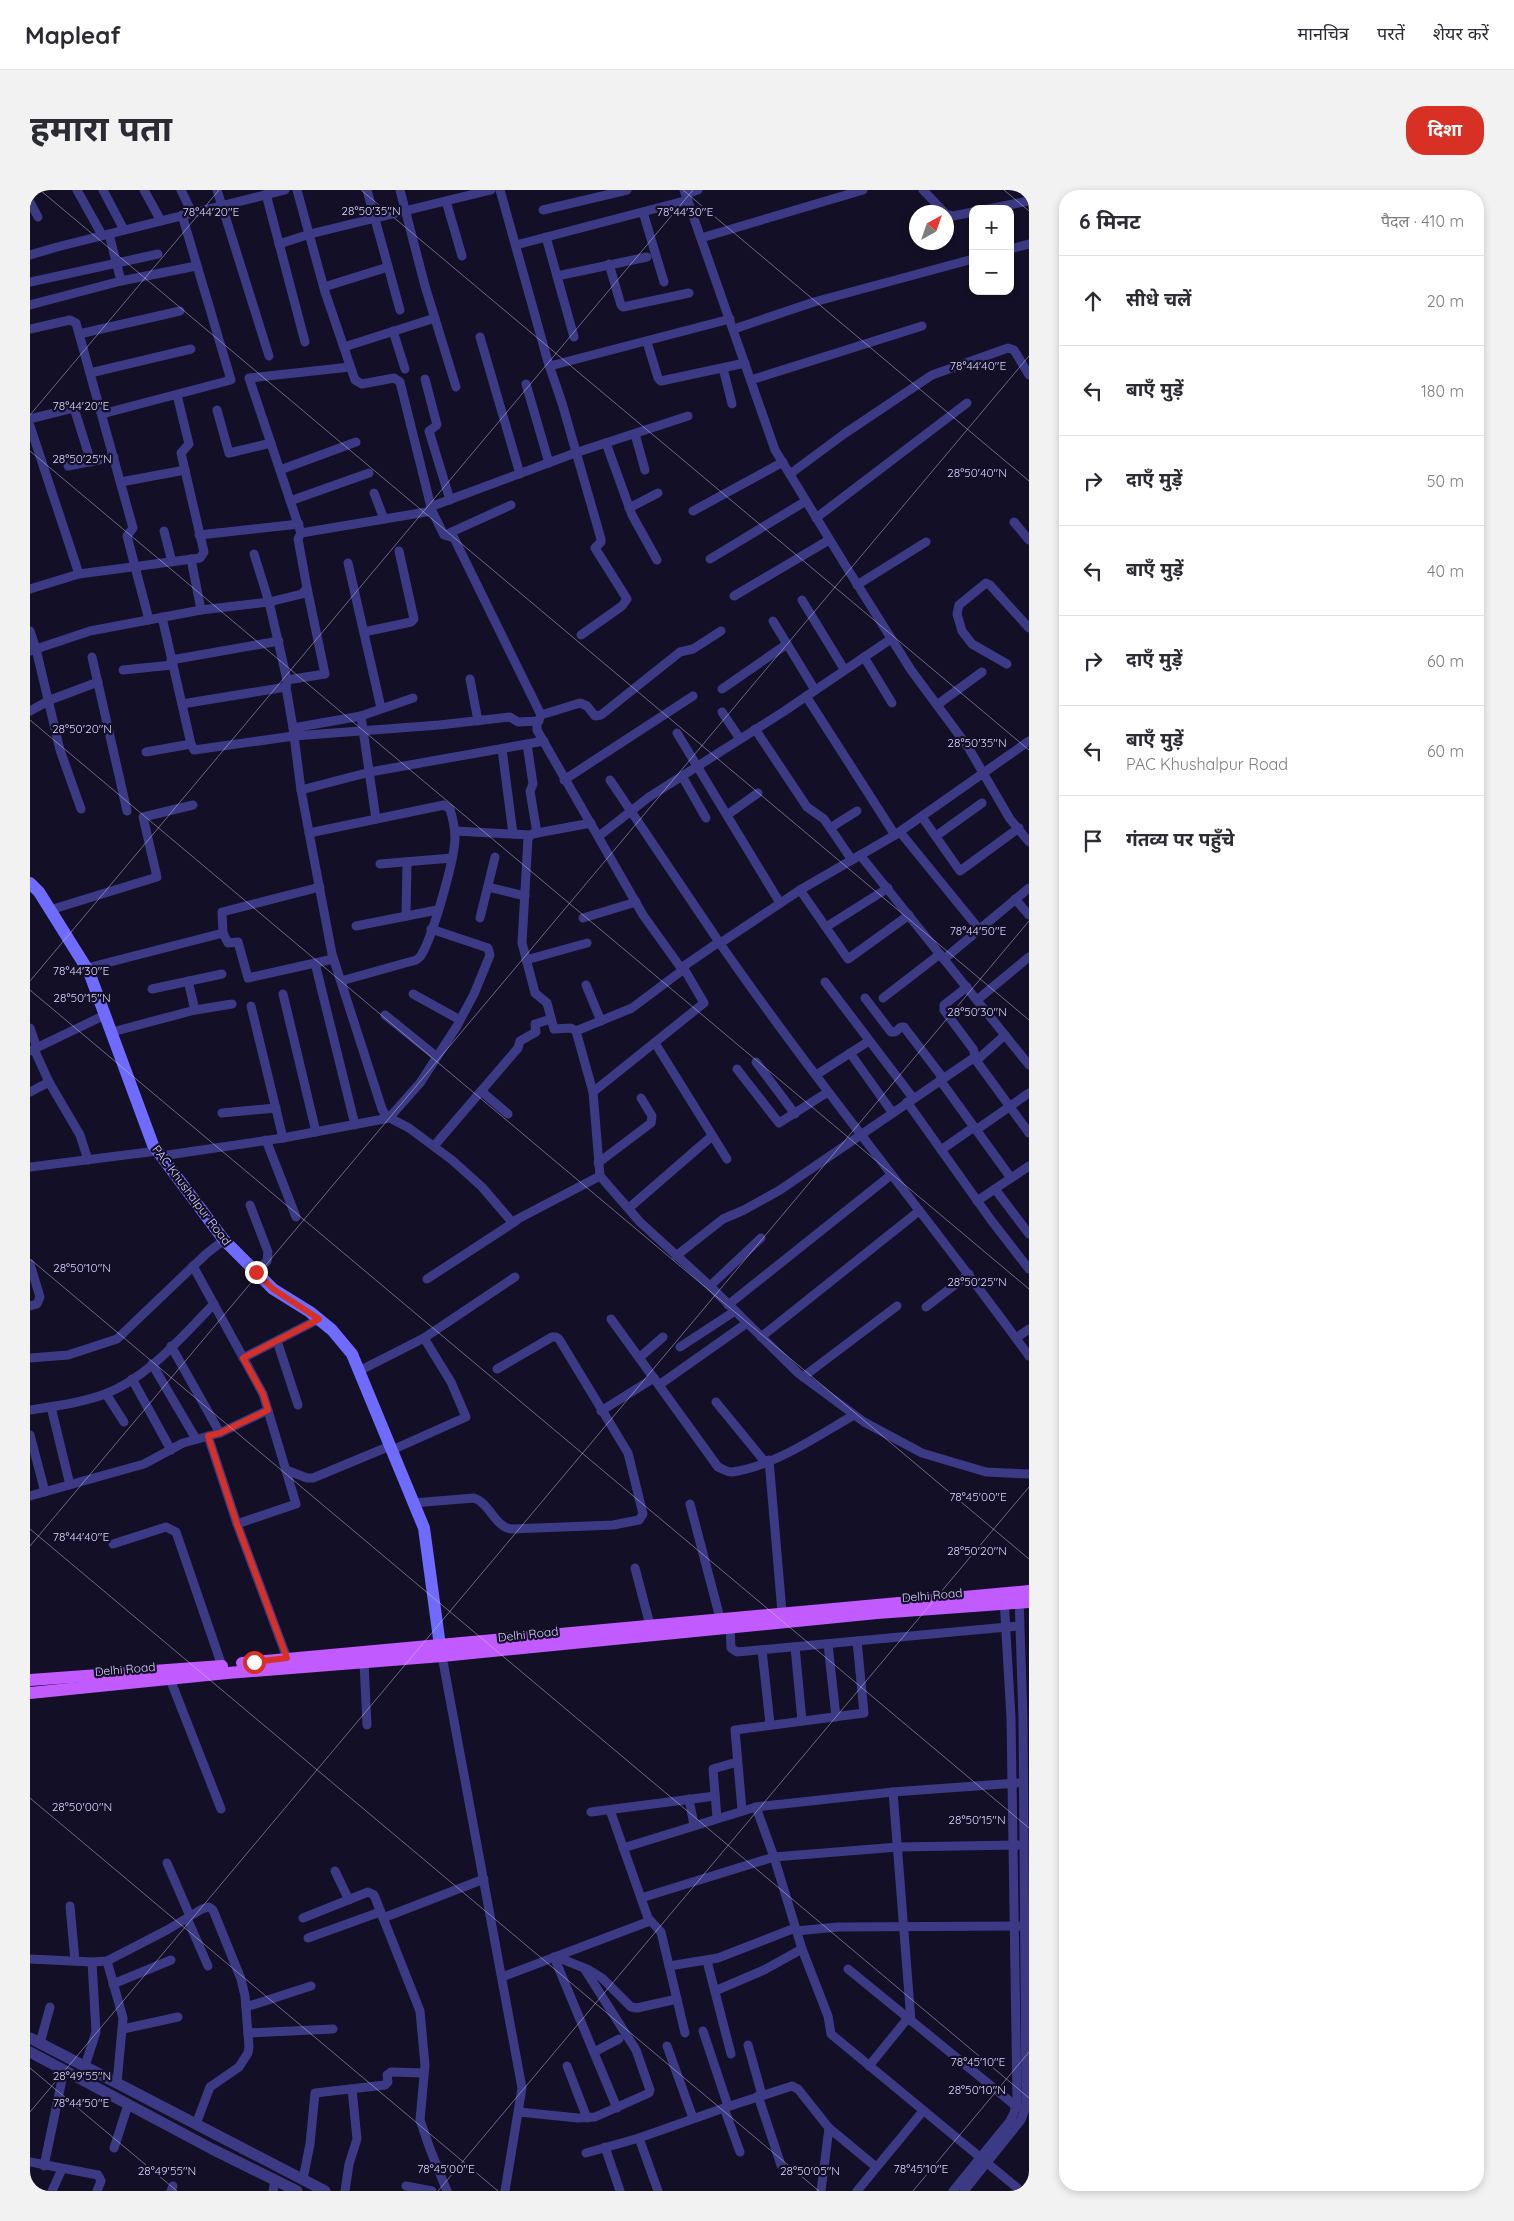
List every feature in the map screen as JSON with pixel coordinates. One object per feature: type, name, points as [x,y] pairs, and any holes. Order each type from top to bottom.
[{"type":"main road","name":"PAC Khushalpur Road","points":[[30,883],[39,892],[87,968],[153,1145],[224,1240],[273,1289],[319,1319],[332,1330],[352,1354],[424,1528],[441,1651]]},
{"type":"main road","points":[[30,1680],[222,1666],[287,1658],[441,1651],[650,1625],[782,1612],[1024,1597]]},
{"type":"main road","name":"Delhi Road","points":[[30,1693],[364,1662],[441,1651],[730,1628],[1004,1598]]},
{"type":"street","points":[[77,190],[105,234],[121,281]]},
{"type":"street","points":[[103,190],[124,230]]},
{"type":"street","points":[[144,190],[161,220]]},
{"type":"street","points":[[180,190],[192,213]]},
{"type":"street","points":[[217,190],[268,356]]},
{"type":"street","points":[[30,255],[105,234],[285,190]]},
{"type":"street","points":[[297,190],[324,287],[350,367],[358,383],[394,378],[400,382],[431,509],[444,536]]},
{"type":"street","points":[[367,190],[400,310]]},
{"type":"street","points":[[400,190],[456,387]]},
{"type":"street","points":[[279,244],[310,234],[490,190]]},
{"type":"street","points":[[500,190],[601,539],[601,542],[595,548],[627,599],[622,606],[581,636]]},
{"type":"street","points":[[543,210],[627,190]]},
{"type":"street","points":[[516,244],[643,212],[698,190]]},
{"type":"street","points":[[702,238],[863,190]]},
{"type":"street","points":[[923,190],[937,205]]},
{"type":"street","points":[[266,194],[305,342]]},
{"type":"street","points":[[686,195],[775,450],[857,585],[937,705],[968,747],[1010,819],[1029,842]]},
{"type":"street","points":[[446,201],[462,256]]},
{"type":"street","points":[[1008,205],[1029,201]]},
{"type":"street","points":[[30,202],[38,217]]},
{"type":"street","points":[[643,212],[664,282]]},
{"type":"street","points":[[954,216],[969,213]]},
{"type":"street","points":[[182,215],[231,380]]},
{"type":"street","points":[[546,237],[574,338]]},
{"type":"street","points":[[1014,248],[1028,245]]},
{"type":"street","points":[[30,282],[158,254]]},
{"type":"street","points":[[557,276],[647,257]]},
{"type":"street","points":[[734,329],[814,302],[969,261]]},
{"type":"street","points":[[609,264],[623,307],[689,293]]},
{"type":"street","points":[[30,305],[121,281],[196,266]]},
{"type":"street","points":[[324,287],[388,267]]},
{"type":"street","points":[[79,334],[180,311]]},
{"type":"street","points":[[344,347],[435,318]]},
{"type":"street","points":[[550,366],[730,319]]},
{"type":"street","points":[[30,329],[70,320],[76,323],[133,528],[128,536],[148,620]]},
{"type":"street","points":[[751,380],[922,326]]},
{"type":"street","points":[[393,331],[405,369]]},
{"type":"street","points":[[480,337],[520,474]]},
{"type":"street","points":[[647,342],[661,381],[745,363]]},
{"type":"street","points":[[790,474],[844,434],[932,375],[946,369],[1008,348],[1014,350],[1029,375]]},
{"type":"street","points":[[90,373],[191,349]]},
{"type":"street","points":[[102,414],[231,380],[350,367]]},
{"type":"street","points":[[723,368],[732,404]]},
{"type":"street","points":[[182,704],[325,674],[298,539],[300,529],[249,378]]},
{"type":"street","points":[[425,379],[437,424],[429,430],[450,500]]},
{"type":"street","points":[[526,384],[549,463]]},
{"type":"street","points":[[30,589],[79,574],[191,560],[203,556],[181,451],[189,444],[177,395]]},
{"type":"street","points":[[816,518],[967,403]]},
{"type":"street","points":[[30,419],[74,408],[91,462]]},
{"type":"street","points":[[217,410],[229,453],[271,443]]},
{"type":"street","points":[[199,535],[300,529],[384,519],[431,509],[450,500],[575,453],[688,416]]},
{"type":"street","points":[[31,429],[79,574]]},
{"type":"street","points":[[635,434],[645,470]]},
{"type":"street","points":[[280,470],[356,442]]},
{"type":"street","points":[[606,443],[636,525],[657,560]]},
{"type":"street","points":[[68,466],[114,457]]},
{"type":"street","points":[[693,511],[782,462]]},
{"type":"street","points":[[121,482],[185,470]]},
{"type":"street","points":[[290,501],[368,473]]},
{"type":"street","points":[[374,493],[384,519]]},
{"type":"street","points":[[629,508],[658,493]]},
{"type":"street","points":[[710,559],[806,501]]},
{"type":"street","points":[[444,536],[511,505]]},
{"type":"street","points":[[1014,522],[1029,540]]},
{"type":"street","points":[[164,531],[172,562]]},
{"type":"street","points":[[444,536],[454,538],[540,718],[538,730],[564,780],[599,836],[636,902],[678,966],[684,968],[704,1003],[593,1092]]},
{"type":"street","points":[[734,596],[829,540]]},
{"type":"street","points":[[857,585],[926,542]]},
{"type":"street","points":[[364,632],[411,622],[414,619],[399,551]]},
{"type":"street","points":[[254,554],[269,602],[278,641],[294,732],[301,790],[333,959],[382,1110],[389,1118],[409,1128],[434,1146],[482,1187],[512,1222],[516,1221]]},
{"type":"street","points":[[191,560],[201,610]]},
{"type":"street","points":[[348,563],[380,708]]},
{"type":"street","points":[[1007,664],[979,649],[966,638],[956,614],[959,605],[986,583],[990,585],[1029,628]]},
{"type":"street","points":[[33,650],[90,631],[201,610],[269,602],[302,594],[307,588]]},
{"type":"street","points":[[802,600],[844,669]]},
{"type":"street","points":[[162,617],[192,748],[197,751],[294,732],[361,716],[413,698]]},
{"type":"street","points":[[773,621],[815,690]]},
{"type":"street","points":[[30,631],[33,650],[50,700],[60,750],[81,809]]},
{"type":"street","points":[[294,732],[364,731],[478,721],[510,716],[518,722],[540,718],[580,703],[584,704],[595,716],[601,715],[680,652],[693,650],[721,631]]},
{"type":"street","points":[[599,836],[682,776],[892,639]]},
{"type":"street","points":[[123,670],[278,641]]},
{"type":"street","points":[[722,689],[787,644]]},
{"type":"street","points":[[92,657],[127,811]]},
{"type":"street","points":[[864,657],[892,703]]},
{"type":"street","points":[[937,705],[982,672]]},
{"type":"street","points":[[470,679],[478,721]]},
{"type":"street","points":[[30,711],[50,700],[98,682]]},
{"type":"street","points":[[564,780],[693,696]]},
{"type":"street","points":[[806,696],[898,834],[979,930]]},
{"type":"street","points":[[722,712],[740,739]]},
{"type":"street","points":[[361,716],[376,819]]},
{"type":"street","points":[[755,729],[807,807],[822,816],[856,858],[888,888],[1029,1065]]},
{"type":"street","points":[[677,733],[780,903]]},
{"type":"street","points":[[301,790],[370,772],[544,741]]},
{"type":"street","points":[[576,1031],[639,1004],[719,943],[800,890],[898,834],[1029,741]]},
{"type":"street","points":[[146,752],[191,744]]},
{"type":"street","points":[[526,744],[533,784],[530,791],[533,834],[525,896],[522,943],[535,993],[547,1003],[554,1029],[571,1028],[576,1031],[593,1092],[600,1176],[640,1222],[710,1286],[804,1377],[864,1422],[922,1453],[986,1472],[1029,1474]]},
{"type":"street","points":[[502,750],[513,834]]},
{"type":"street","points":[[682,776],[706,818]]},
{"type":"street","points":[[610,780],[719,943],[828,1092],[969,1274],[1029,1356]]},
{"type":"street","points":[[727,815],[758,793]]},
{"type":"street","points":[[936,836],[982,803]]},
{"type":"street","points":[[50,910],[155,879],[158,875],[143,816],[193,804]]},
{"type":"street","points":[[309,833],[444,805],[450,809],[455,831],[452,858],[422,954],[416,960],[341,981]]},
{"type":"street","points":[[830,828],[857,811]]},
{"type":"street","points":[[922,816],[960,871],[1029,824]]},
{"type":"street","points":[[455,831],[533,834],[591,823]]},
{"type":"street","points":[[480,918],[495,857]]},
{"type":"street","points":[[380,864],[452,858]]},
{"type":"street","points":[[406,916],[407,862]]},
{"type":"street","points":[[320,887],[222,912],[224,933],[228,943],[238,942],[248,978],[333,959]]},
{"type":"street","points":[[488,887],[525,896]]},
{"type":"street","points":[[826,927],[888,888]]},
{"type":"street","points":[[883,998],[979,930],[1029,888]]},
{"type":"street","points":[[800,890],[848,959],[909,915]]},
{"type":"street","points":[[1015,899],[1029,915]]},
{"type":"street","points":[[583,918],[636,902]]},
{"type":"street","points":[[356,926],[437,910]]},
{"type":"street","points":[[30,1167],[283,1138],[389,1118],[420,1082],[460,1020],[474,994],[490,951],[488,948],[431,930]]},
{"type":"street","points":[[87,968],[224,933]]},
{"type":"street","points":[[526,960],[587,943]]},
{"type":"street","points":[[977,1000],[1029,957]]},
{"type":"street","points":[[315,963],[354,1125]]},
{"type":"street","points":[[152,989],[222,974]]},
{"type":"street","points":[[188,981],[195,1010]]},
{"type":"street","points":[[824,982],[869,1040],[941,1150],[1029,1269]]},
{"type":"street","points":[[586,984],[601,1021]]},
{"type":"street","points":[[967,987],[943,1007],[973,1049],[975,1059],[1029,1133]]},
{"type":"street","points":[[283,994],[316,1132]]},
{"type":"street","points":[[413,994],[460,1020]]},
{"type":"street","points":[[865,998],[891,1032],[904,1027],[1011,1178]]},
{"type":"street","points":[[112,1032],[195,1010],[232,1004]]},
{"type":"street","points":[[251,1006],[283,1138]]},
{"type":"street","points":[[34,1049],[105,1015]]},
{"type":"street","points":[[385,1015],[437,1057]]},
{"type":"street","points":[[434,1146],[518,1048],[520,1042],[536,1032],[535,1024],[551,1019]]},
{"type":"street","points":[[30,1028],[34,1049],[49,1082],[77,1129],[88,1160]]},
{"type":"street","points":[[676,1256],[723,1219],[744,1210],[780,1190],[941,1079],[975,1059],[1005,1035]]},
{"type":"street","points":[[816,1075],[869,1040]]},
{"type":"street","points":[[655,1043],[727,1160]]},
{"type":"street","points":[[850,1053],[892,1112]]},
{"type":"street","points":[[756,1062],[795,1114]]},
{"type":"street","points":[[737,1069],[776,1122],[781,1123],[828,1092]]},
{"type":"street","points":[[30,1092],[49,1082]]},
{"type":"street","points":[[481,1091],[508,1114]]},
{"type":"street","points":[[941,1150],[1029,1093]]},
{"type":"street","points":[[598,1163],[651,1123],[652,1116],[642,1098]]},
{"type":"street","points":[[222,1113],[276,1108]]},
{"type":"street","points":[[628,1208],[712,1136]]},
{"type":"street","points":[[266,1140],[296,1217]]},
{"type":"street","points":[[977,1201],[1028,1168]]},
{"type":"street","points":[[680,1347],[732,1308],[891,1175]]},
{"type":"street","points":[[427,1279],[516,1221],[600,1176]]},
{"type":"street","points":[[995,1189],[1029,1234]]},
{"type":"street","points":[[250,1205],[268,1252],[267,1261],[256,1272]]},
{"type":"street","points":[[761,1336],[919,1210]]},
{"type":"street","points":[[710,1286],[761,1238]]},
{"type":"street","points":[[30,1358],[68,1355],[117,1339],[193,1266],[224,1240]]},
{"type":"street","points":[[30,1264],[40,1297],[37,1304],[30,1306]]},
{"type":"street","points":[[193,1266],[263,1394],[296,1504],[237,1524]]},
{"type":"street","points":[[926,1308],[969,1274]]},
{"type":"street","points":[[359,1371],[424,1338],[515,1276]]},
{"type":"street","points":[[30,1410],[78,1402],[106,1394],[132,1379],[152,1364],[214,1304]]},
{"type":"street","points":[[804,1377],[898,1306]]},
{"type":"street","points":[[243,1358],[319,1319]]},
{"type":"street","points":[[611,1319],[718,1467],[726,1471],[732,1472],[787,1453],[854,1415]]},
{"type":"street","points":[[601,1411],[656,1381],[747,1323]]},
{"type":"street","points":[[1016,1338],[1029,1329]]},
{"type":"street","points":[[413,1502],[474,1498],[482,1502],[507,1529],[613,1525],[639,1520],[643,1514],[628,1453],[556,1337],[497,1369]]},
{"type":"street","points":[[639,1358],[663,1337]]},
{"type":"street","points":[[286,1470],[307,1478],[313,1478],[466,1417],[451,1382],[424,1338]]},
{"type":"street","points":[[277,1340],[298,1405]]},
{"type":"street","points":[[170,1346],[220,1433]]},
{"type":"street","points":[[152,1364],[196,1439]]},
{"type":"street","points":[[132,1379],[171,1450]]},
{"type":"street","points":[[106,1394],[124,1422]]},
{"type":"street","points":[[716,1402],[767,1461],[782,1612]]},
{"type":"street","points":[[51,1407],[70,1485]]},
{"type":"street","points":[[30,1496],[144,1464],[196,1439],[220,1433],[268,1410]]},
{"type":"street","points":[[30,1436],[44,1492]]},
{"type":"street","points":[[208,1436],[237,1524],[287,1658]]},
{"type":"street","points":[[690,1504],[720,1618]]},
{"type":"street","points":[[113,1544],[166,1526],[176,1532],[222,1666]]},
{"type":"street","points":[[635,1568],[650,1625]]},
{"type":"street","points":[[1018,1845],[1026,1718],[1019,1626],[1024,1597]]},
{"type":"street","points":[[953,2191],[1021,2120],[1028,2107],[1018,1845],[1004,1598]]},
{"type":"street","points":[[730,1628],[733,1651],[762,1650],[1019,1626]]},
{"type":"street","points":[[742,1810],[735,1730],[864,1713],[857,1641]]},
{"type":"street","points":[[828,1644],[836,1717]]},
{"type":"street","points":[[795,1647],[802,1721]]},
{"type":"street","points":[[762,1650],[770,1724]]},
{"type":"street","points":[[441,1651],[522,2088],[505,2191]]},
{"type":"street","points":[[364,1662],[366,1725]]},
{"type":"street","points":[[170,1679],[221,1809]]},
{"type":"street","points":[[1011,1718],[1026,1718]]},
{"type":"street","points":[[717,1818],[714,1769],[737,1762]]},
{"type":"street","points":[[624,1848],[756,1807],[894,1792],[1013,1782],[1022,1783]]},
{"type":"street","points":[[869,2066],[909,2019],[894,1792]]},
{"type":"street","points":[[591,1812],[715,1796]]},
{"type":"street","points":[[689,1799],[694,1825]]},
{"type":"street","points":[[756,1807],[774,1857],[802,1949],[828,2016],[831,2034],[1021,2191]]},
{"type":"street","points":[[610,1810],[650,1921],[660,1932],[685,2033]]},
{"type":"street","points":[[641,1898],[774,1857],[898,1847],[1018,1845]]},
{"type":"street","points":[[167,1863],[208,1966]]},
{"type":"street","points":[[335,1871],[349,1900]]},
{"type":"street","points":[[308,1938],[484,1879]]},
{"type":"street","points":[[303,1918],[371,1893],[420,2011],[424,2073],[420,2120],[447,2191]]},
{"type":"street","points":[[70,1906],[75,1961]]},
{"type":"street","points":[[30,1959],[107,1961],[206,1907],[213,1910],[241,1978],[246,2007],[249,2047],[244,2060],[230,2074],[210,2087],[196,2124]]},
{"type":"street","points":[[502,1978],[650,1921]]},
{"type":"street","points":[[669,1966],[707,1960],[796,1930],[1021,1921]]},
{"type":"street","points":[[964,2191],[1010,2121],[1016,2107],[1021,1921]]},
{"type":"street","points":[[715,1992],[764,1970],[802,1949]]},
{"type":"street","points":[[555,1957],[584,1968],[602,1978],[632,2007],[637,2008],[677,1999]]},
{"type":"street","points":[[555,1957],[617,2108]]},
{"type":"street","points":[[113,1984],[171,1960]]},
{"type":"street","points":[[707,1960],[731,2054]]},
{"type":"street","points":[[107,1961],[122,2011],[123,2028],[117,2083]]},
{"type":"street","points":[[85,2066],[96,2032],[92,1962]]},
{"type":"street","points":[[519,2112],[587,2118],[604,2114],[648,2095],[650,2090],[636,2050],[584,1968]]},
{"type":"street","points":[[848,1969],[1016,2107],[1028,2107]]},
{"type":"street","points":[[246,2007],[311,1986]]},
{"type":"street","points":[[50,2007],[35,2040],[325,2191]]},
{"type":"street","points":[[123,2028],[178,2016]]},
{"type":"street","points":[[248,2033],[333,2029]]},
{"type":"street","points":[[703,2031],[740,2152]]},
{"type":"street","points":[[594,2052],[620,2040]]},
{"type":"street","points":[[748,2045],[760,2096],[781,2165]]},
{"type":"street","points":[[667,2046],[694,2118]]},
{"type":"street","points":[[30,2054],[64,2070],[274,2186],[297,2191]]},
{"type":"street","points":[[567,2066],[587,2118]]},
{"type":"street","points":[[44,2166],[64,2070]]},
{"type":"street","points":[[303,2179],[310,2144],[315,2093],[387,2084],[388,2075],[391,2072],[424,2073]]},
{"type":"street","points":[[586,2153],[639,2138],[788,2086],[796,2088],[829,2128],[876,2167]]},
{"type":"street","points":[[345,2191],[349,2164],[357,2139],[352,2089]]},
{"type":"street","points":[[114,2148],[128,2105]]},
{"type":"street","points":[[857,2191],[923,2111]]},
{"type":"street","points":[[821,2191],[829,2128]]},
{"type":"street","points":[[639,2138],[658,2191]]},
{"type":"street","points":[[605,2147],[620,2191]]},
{"type":"street","points":[[30,2162],[98,2176],[101,2181],[97,2191]]},
{"type":"street","points":[[52,2191],[62,2169]]},
{"type":"street","points":[[406,2186],[432,2191]]},
{"type":"route","points":[[254,1662],[287,1658],[237,1524],[208,1436],[220,1433],[268,1410],[263,1394],[243,1358],[319,1319],[273,1289],[256,1272]]}]
